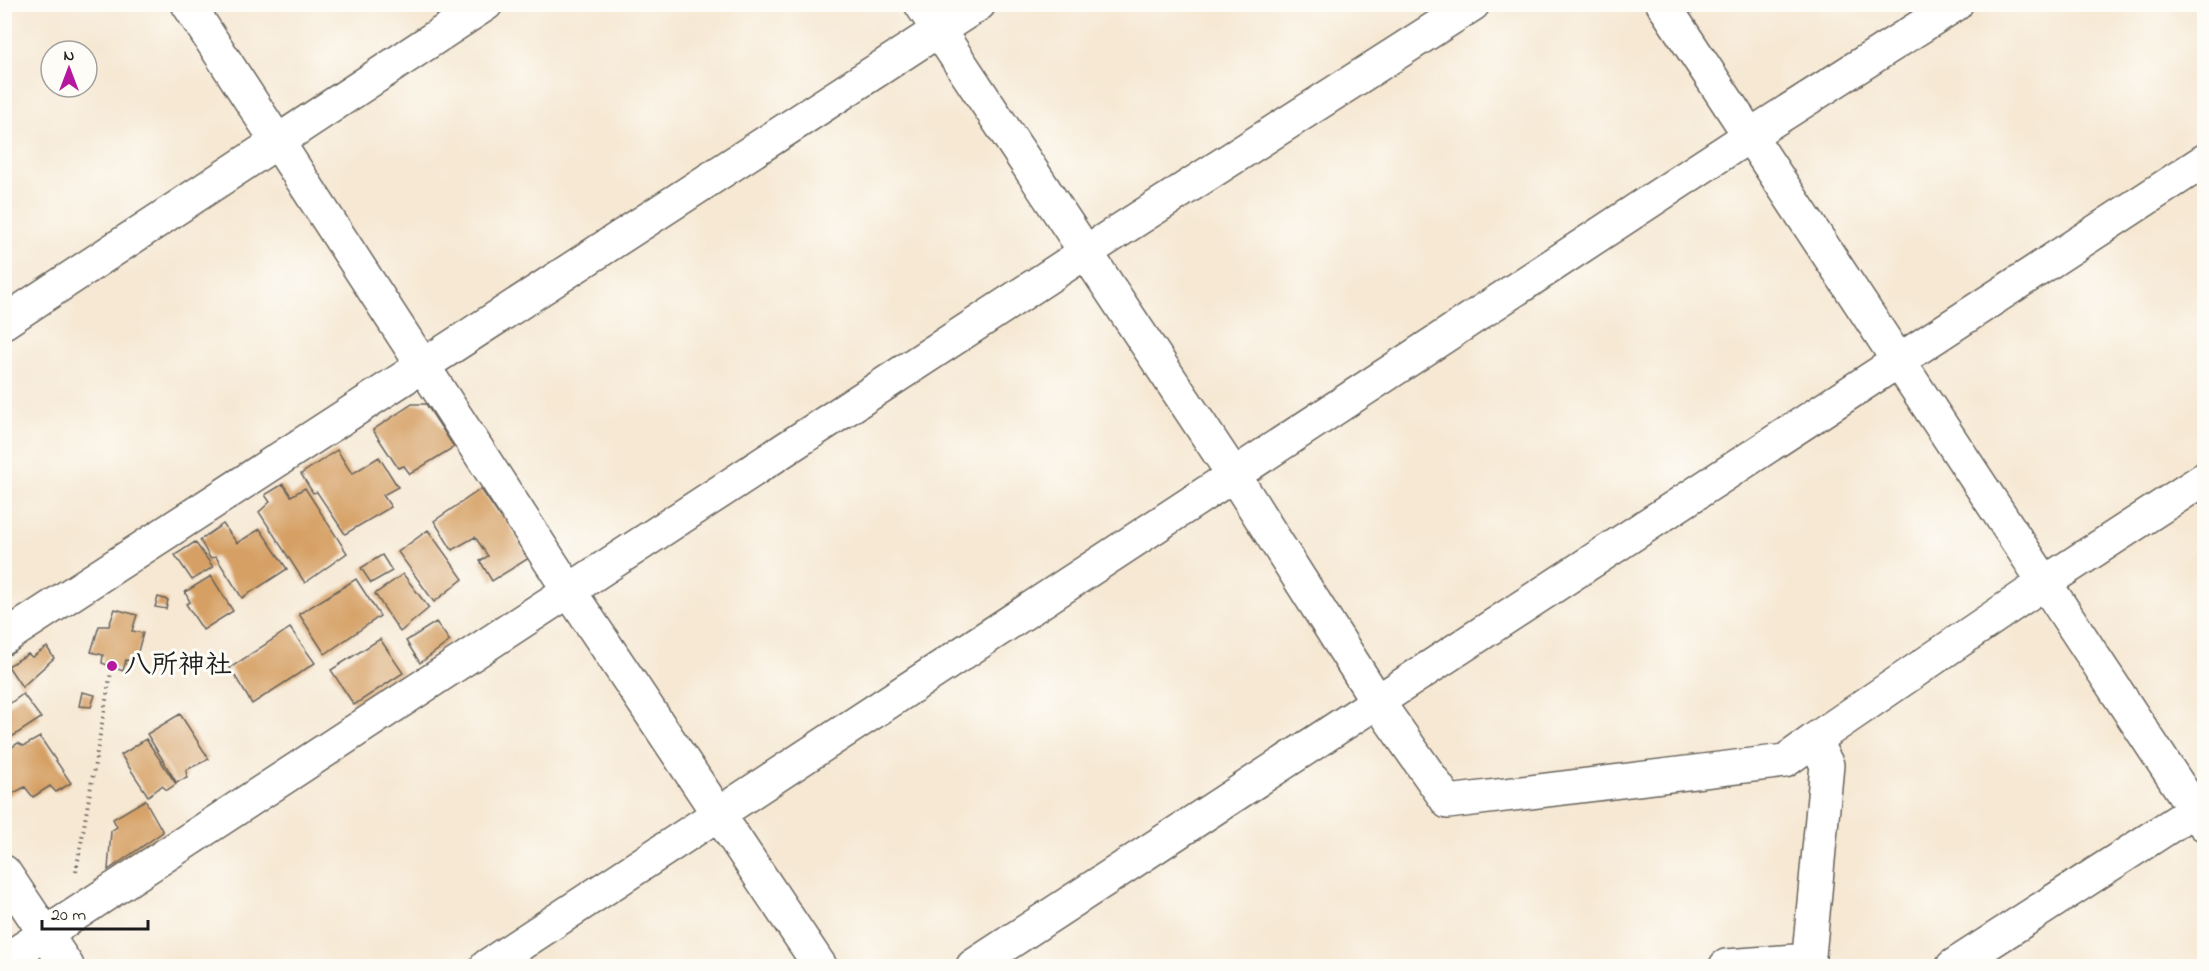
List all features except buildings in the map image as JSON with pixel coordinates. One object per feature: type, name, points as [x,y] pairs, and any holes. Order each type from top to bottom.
[{"type":"street","points":[[188,4],[570,592],[820,966]]},
{"type":"street","points":[[4,322],[486,4]]},
{"type":"street","points":[[4,638],[424,364],[930,18],[979,4]]},
{"type":"street","points":[[4,961],[1086,252],[1473,4]]},
{"type":"street","points":[[1663,4],[1900,360],[2044,583],[2202,812],[1953,966]]},
{"type":"street","points":[[487,966],[1235,477],[1749,136],[1956,4]]},
{"type":"street","points":[[930,18],[1235,477],[1377,701],[1448,802],[1785,761],[2044,583],[2205,479]]},
{"type":"street","points":[[974,966],[2205,161]]},
{"type":"street","points":[[1726,966],[1809,963],[1827,765],[1814,740]]},
{"type":"street","points":[[4,872],[67,966]]},
{"type":"path","points":[[76,876],[112,666]]},
{"type":"place","name":"八所神社","points":[[112,666]]}]
